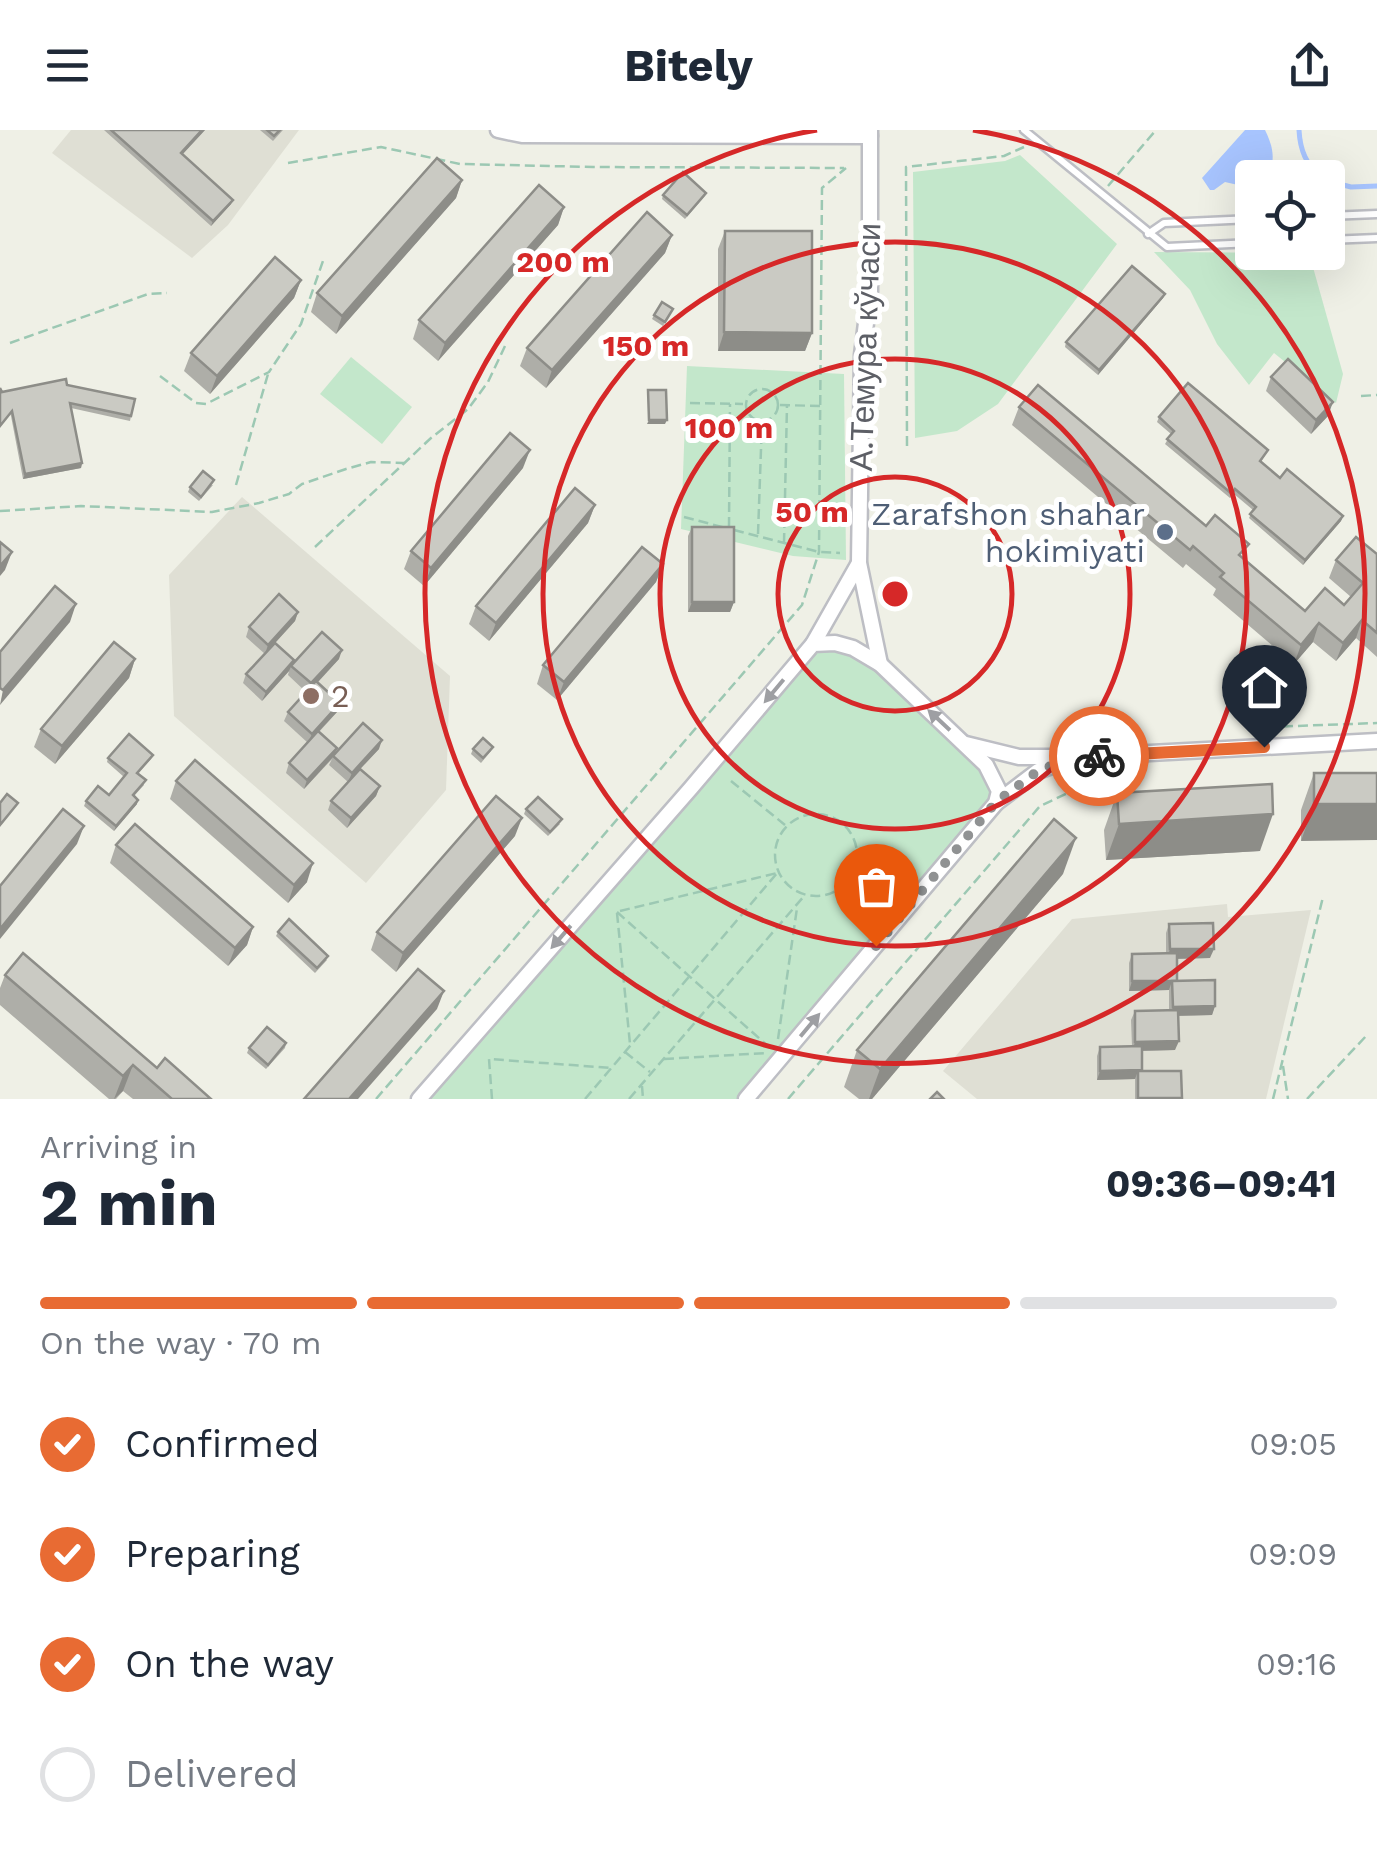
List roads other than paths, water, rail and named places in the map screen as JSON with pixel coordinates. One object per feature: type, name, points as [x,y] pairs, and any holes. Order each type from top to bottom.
[{"type":"street","points":[[498,130],[522,136],[870,133]]},
{"type":"street","name":"А.Темура кўчаси","points":[[870,133],[870,291],[862,355],[859,563],[880,664]]},
{"type":"street","points":[[419,1099],[813,644],[859,563]]},
{"type":"street","points":[[813,644],[853,648],[880,664],[986,765],[999,791],[996,802]]},
{"type":"street","points":[[966,744],[1019,757],[1074,757],[1377,741]]},
{"type":"street","points":[[746,1099],[996,802],[1038,771],[1074,757]]},
{"type":"lane","points":[[1024,130],[1167,247],[1235,244]]},
{"type":"lane","points":[[1345,215],[1377,214]]},
{"type":"lane","points":[[1148,234],[1164,223],[1235,220]]},
{"type":"lane","points":[[1345,239],[1377,238]]},
{"type":"water","points":[[1245,130],[1265,130],[1272,160],[1235,160],[1235,184],[1225,182],[1214,190],[1202,178]]},
{"type":"waterway","points":[[1299,130],[1307,160]]},
{"type":"waterway","points":[[1345,185],[1377,186]]},
{"type":"place","name":"Zarafshon shahar hokimiyati","points":[[1165,532]]},
{"type":"place","name":"2","points":[[311,696]]}]
